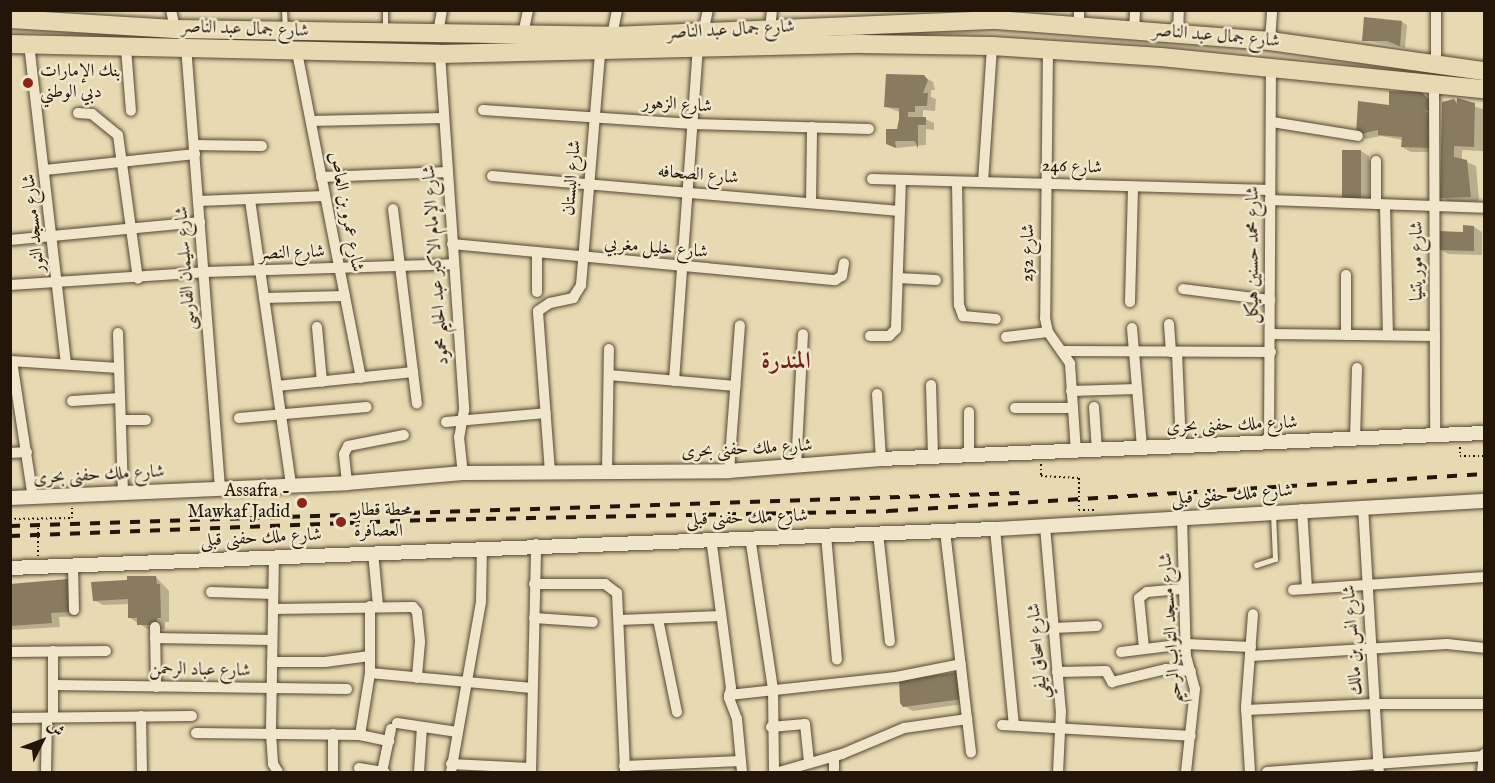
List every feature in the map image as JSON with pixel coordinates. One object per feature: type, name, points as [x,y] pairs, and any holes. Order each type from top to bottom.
[{"type":"main road","name":"شارع جمال عبد الناصر","points":[[20,44],[126,48],[186,46],[374,54],[600,52],[701,41],[770,29],[911,16],[998,15],[1079,18],[1134,31],[1270,41],[1485,71]]},
{"type":"main road","name":"شارع جمال عبد الناصر","points":[[10,19],[286,32],[523,34],[701,41],[1048,48],[1270,67],[1485,89]]},
{"type":"main road","points":[[374,54],[379,34]]},
{"type":"main road","points":[[1161,57],[1170,34]]},
{"type":"street","points":[[171,10],[175,28]]},
{"type":"street","points":[[438,33],[442,10]]},
{"type":"street","points":[[523,34],[528,10]]},
{"type":"street","points":[[612,36],[617,10]]},
{"type":"street","points":[[674,381],[693,124],[701,41],[708,10]]},
{"type":"street","points":[[770,29],[772,10]]},
{"type":"street","points":[[1134,31],[1135,10]]},
{"type":"street","points":[[1170,34],[1179,10]]},
{"type":"street","points":[[1270,41],[1272,10]]},
{"type":"street","points":[[1436,65],[1437,10]]},
{"type":"street","name":"شارع مسجد النور","points":[[20,44],[45,170],[66,363]]},
{"type":"street","name":"شارع سليمان الفارسى","points":[[186,46],[220,487]]},
{"type":"street","points":[[983,182],[992,46]]},
{"type":"street","points":[[126,48],[131,111]]},
{"type":"street","name":"شارع 252","points":[[1048,48],[1046,184],[1048,332]]},
{"type":"street","name":"شارع عمرو بن العاص","points":[[297,52],[362,378]]},
{"type":"street","name":"شارع البستان","points":[[546,413],[538,311],[550,303],[567,299],[580,291],[600,52]]},
{"type":"street","name":"شارع الإمام الاكبر عبد الحليم محمود","points":[[440,54],[463,421],[459,437],[463,473]]},
{"type":"street","name":"شارع محمد حسنين هيكل","points":[[1269,443],[1272,122],[1270,67]]},
{"type":"street","name":"شارع موريتنيا","points":[[1434,85],[1435,437]]},
{"type":"street","name":"شارع الزهور","points":[[483,110],[693,124],[869,129]]},
{"type":"street","points":[[78,113],[92,114],[117,131],[138,279]]},
{"type":"street","points":[[311,121],[444,118]]},
{"type":"street","points":[[1272,122],[1358,136]]},
{"type":"street","points":[[811,203],[812,127]]},
{"type":"street","points":[[45,170],[122,163],[194,149],[262,146]]},
{"type":"street","points":[[1376,161],[1389,335]]},
{"type":"street","points":[[321,177],[448,172]]},
{"type":"street","name":"شارع الصحافه","points":[[492,176],[688,191],[900,211]]},
{"type":"street","name":"شارع 246","points":[[872,179],[1133,187],[1381,204],[1485,208]]},
{"type":"street","points":[[870,336],[889,336],[895,332],[901,180]]},
{"type":"street","points":[[957,182],[958,305],[963,316],[996,319]]},
{"type":"street","points":[[1130,302],[1133,187]]},
{"type":"street","points":[[198,201],[324,196]]},
{"type":"street","points":[[250,200],[291,486]]},
{"type":"street","points":[[393,209],[417,404]]},
{"type":"street","points":[[10,240],[200,222]]},
{"type":"street","name":"شارع خليل مغربي","points":[[452,244],[682,268],[835,280],[842,276],[844,263]]},
{"type":"street","points":[[537,253],[537,292]]},
{"type":"street","name":"شارع النصر","points":[[10,285],[58,284],[204,273],[453,264]]},
{"type":"street","points":[[1346,274],[1346,335]]},
{"type":"street","points":[[898,278],[936,280]]},
{"type":"street","points":[[1183,289],[1270,300]]},
{"type":"street","points":[[264,298],[345,296]]},
{"type":"street","points":[[1169,324],[1174,352],[1181,446]]},
{"type":"street","points":[[729,471],[740,325]]},
{"type":"street","points":[[317,327],[322,382]]},
{"type":"street","points":[[1132,328],[1142,448]]},
{"type":"street","points":[[1006,337],[1048,332],[1064,351],[1071,391],[1076,451]]},
{"type":"street","points":[[118,333],[123,493]]},
{"type":"street","points":[[796,467],[803,334]]},
{"type":"street","points":[[1270,334],[1435,336]]},
{"type":"street","points":[[607,472],[609,350]]},
{"type":"street","points":[[1064,351],[1271,352]]},
{"type":"street","points":[[33,498],[11,361],[118,368]]},
{"type":"street","points":[[1355,440],[1357,368]]},
{"type":"street","points":[[277,386],[413,372]]},
{"type":"street","points":[[609,375],[736,386]]},
{"type":"street","points":[[931,385],[933,456]]},
{"type":"street","points":[[1071,391],[1137,389]]},
{"type":"street","points":[[877,394],[881,459]]},
{"type":"street","points":[[72,401],[120,398]]},
{"type":"street","points":[[239,418],[367,407]]},
{"type":"street","points":[[1094,407],[1097,451]]},
{"type":"street","points":[[1015,408],[1072,408]]},
{"type":"street","points":[[969,412],[969,454]]},
{"type":"street","points":[[446,422],[546,413],[550,472]]},
{"type":"street","points":[[121,420],[146,420]]},
{"type":"street","name":"شارع ملك حفنى بحرى","points":[[10,498],[347,483],[463,473],[729,471],[969,454],[1097,451],[1485,433]]},
{"type":"street","points":[[347,483],[344,454],[348,446],[404,435]]},
{"type":"street","points":[[10,453],[27,452]]},
{"type":"street","name":"شارع ملك حفنى قبلى","points":[[10,567],[536,544],[995,530],[1273,511],[1485,501]]},
{"type":"street","name":"شارع انس بن مالك","points":[[1363,506],[1379,768]]},
{"type":"street","points":[[1302,510],[1307,589]]},
{"type":"street","name":"شارع مسجد التواب الرحيم","points":[[1182,517],[1186,644],[1196,688],[1186,772]]},
{"type":"street","name":"شارع اسحاق ليفي","points":[[1045,526],[1061,727],[1058,772]]},
{"type":"street","points":[[995,530],[1014,725]]},
{"type":"street","points":[[945,531],[971,752]]},
{"type":"street","points":[[878,533],[890,641]]},
{"type":"street","points":[[826,535],[837,660]]},
{"type":"street","points":[[750,537],[773,689],[776,719],[771,727],[774,772]]},
{"type":"street","points":[[534,584],[610,585],[617,593],[624,769],[742,767],[737,718],[729,695],[711,538]]},
{"type":"street","points":[[482,547],[481,602],[451,768],[531,770],[536,544]]},
{"type":"street","points":[[360,735],[369,673],[374,606],[373,552]]},
{"type":"street","points":[[274,556],[271,734],[273,764],[278,772]]},
{"type":"street","points":[[73,566],[74,609]]},
{"type":"street","points":[[1293,590],[1485,577]]},
{"type":"street","points":[[1144,648],[1138,603],[1142,594],[1184,589]]},
{"type":"street","points":[[211,592],[273,594]]},
{"type":"street","points":[[273,609],[374,606],[416,609],[420,642],[417,678]]},
{"type":"street","points":[[1250,772],[1246,710],[1253,614]]},
{"type":"street","points":[[619,620],[721,616]]},
{"type":"street","points":[[534,618],[593,622]]},
{"type":"street","points":[[658,619],[677,712]]},
{"type":"street","points":[[1054,628],[1097,626]]},
{"type":"street","points":[[156,687],[155,633],[272,640]]},
{"type":"street","points":[[1121,652],[1186,644],[1251,652],[1371,649],[1447,644],[1485,648]]},
{"type":"street","points":[[46,772],[53,685],[53,651]]},
{"type":"street","points":[[10,652],[105,651]]},
{"type":"street","points":[[272,662],[325,662],[370,656]]},
{"type":"street","points":[[729,695],[896,677],[961,664]]},
{"type":"street","points":[[1057,672],[1106,671],[1112,682],[1166,669],[1191,671]]},
{"type":"street","points":[[369,673],[532,688]]},
{"type":"street","name":"شارع عباد الرحمن","points":[[53,685],[347,689]]},
{"type":"street","points":[[1246,710],[1375,704],[1485,704]]},
{"type":"street","points":[[141,716],[142,772]]},
{"type":"street","points":[[10,718],[192,716]]},
{"type":"street","points":[[779,772],[834,756],[904,728],[967,718]]},
{"type":"street","points":[[771,727],[805,724],[809,763]]},
{"type":"street","points":[[1002,725],[1191,736]]},
{"type":"street","points":[[359,768],[384,772],[394,726],[457,732]]},
{"type":"street","points":[[419,772],[422,727]]},
{"type":"street","points":[[196,733],[360,735],[389,741]]},
{"type":"street","points":[[333,734],[333,772]]},
{"type":"street","points":[[1267,772],[1379,768],[1484,755],[1482,772]]},
{"type":"street","points":[[834,756],[834,772]]},
{"type":"lane","points":[[284,10],[286,32]]},
{"type":"lane","points":[[379,34],[385,10]]},
{"type":"lane","points":[[1256,565],[1275,559],[1273,511]]},
{"type":"path","points":[[1460,456],[1485,456]]},
{"type":"path","points":[[1041,476],[1078,478],[1079,510]]},
{"type":"path","points":[[10,519],[72,519]]},
{"type":"path","points":[[38,519],[38,556]]},
{"type":"building","points":[[1364,17],[1402,21],[1400,46],[1387,41],[1362,41]]},
{"type":"building","points":[[886,74],[924,75],[928,80],[923,93],[928,93],[927,106],[915,106],[915,112],[908,112],[908,117],[926,117],[926,125],[918,125],[918,149],[915,141],[895,141],[896,148],[886,144],[886,129],[897,129],[899,108],[884,107]]},
{"type":"building","points":[[1389,91],[1422,92],[1431,102],[1430,111],[1424,110],[1430,114],[1431,148],[1401,147],[1402,137],[1378,135],[1378,130],[1356,135],[1358,101],[1389,105]]},
{"type":"building","points":[[1457,98],[1475,103],[1474,147],[1454,146],[1454,157],[1467,160],[1471,197],[1440,198],[1442,102],[1454,99],[1457,104]]},
{"type":"building","points":[[1342,150],[1361,150],[1361,202],[1342,199]]},
{"type":"building","points":[[1463,225],[1474,226],[1474,251],[1438,250],[1438,231],[1463,232]]},
{"type":"building","points":[[127,576],[156,576],[157,584],[160,584],[161,618],[157,618],[157,625],[137,625],[137,618],[128,618],[128,599],[93,601],[91,582],[127,580]]},
{"type":"building","points":[[68,579],[70,612],[51,613],[52,623],[10,626],[10,584]]},
{"type":"building","points":[[958,672],[963,699],[903,707],[900,703],[899,680]]},
{"type":"railway","points":[[10,536],[426,520],[888,511],[1484,474]]},
{"type":"railway","points":[[10,526],[1021,493]]},
{"type":"place","name":"بنك الإمارات دبي الوطني","points":[[28,83]]},
{"type":"place","name":"Assafra - Mawkaf Jadid","points":[[302,503]]},
{"type":"place","name":"محطة قطار العصافرة","points":[[341,522]]},
{"type":"district","name":"المندرة","points":[[786,362]]}]
